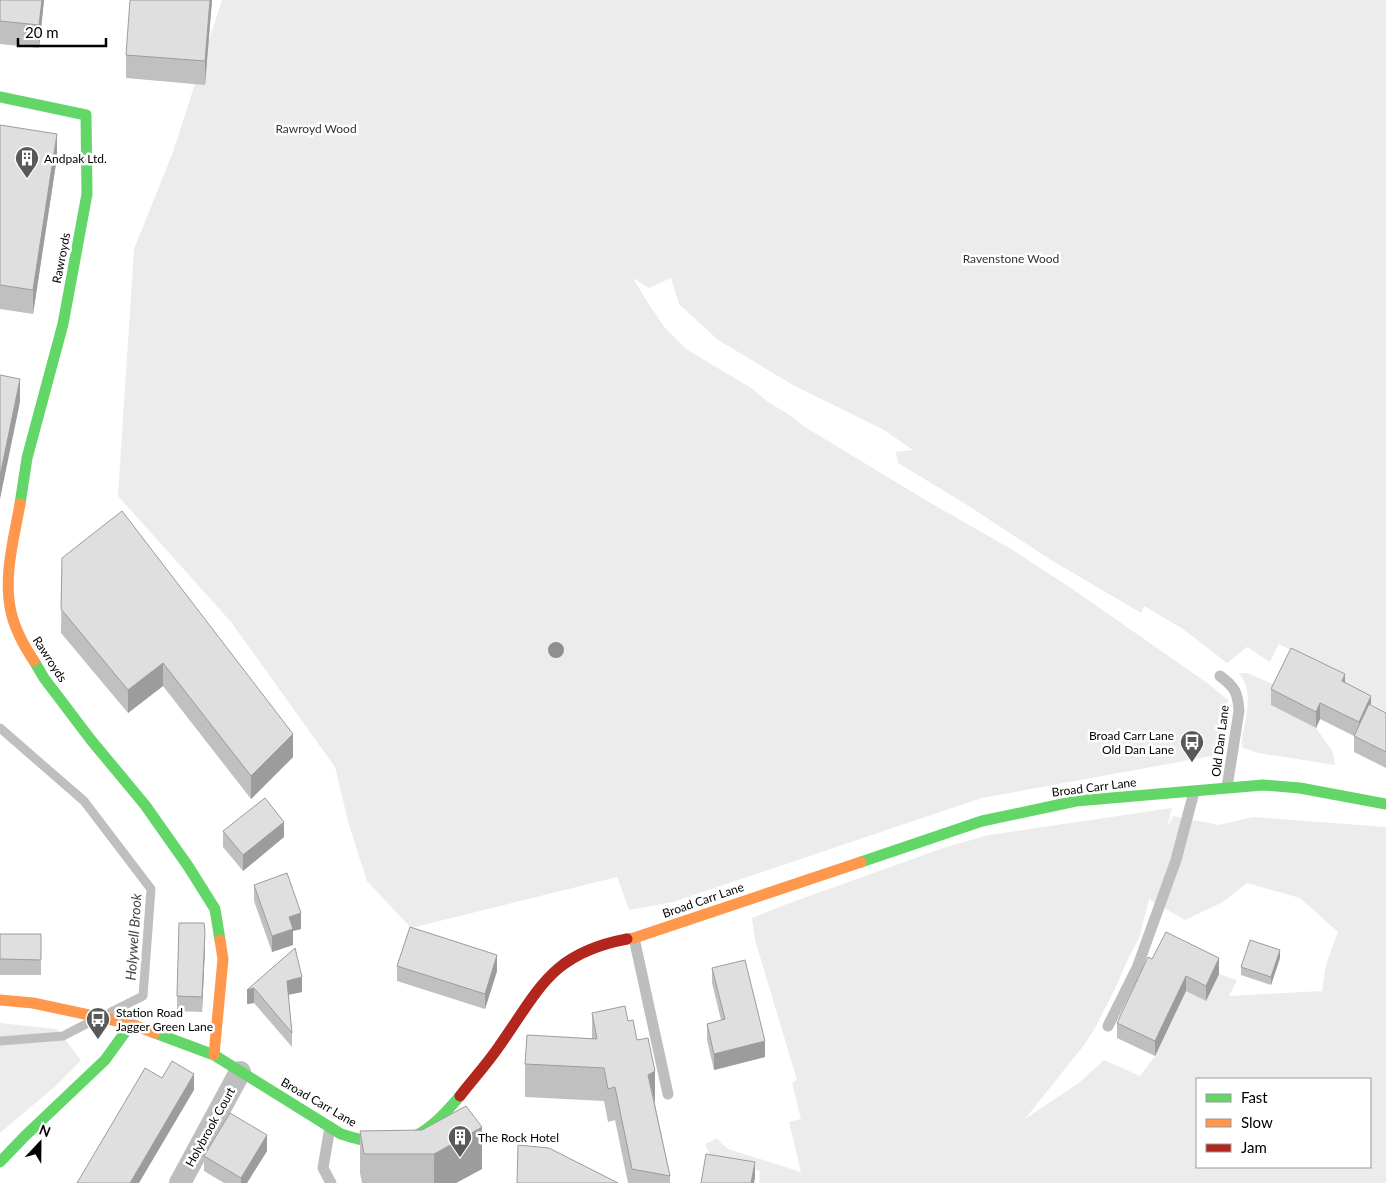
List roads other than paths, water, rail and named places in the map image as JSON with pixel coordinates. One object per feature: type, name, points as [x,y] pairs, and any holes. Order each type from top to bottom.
[{"type":"street","name":"Rawroyds","points":[[0,97],[86,115],[87,194],[63,324],[27,458],[8,574],[10,612],[22,643],[44,678],[91,740],[145,805],[188,866],[214,909],[223,959],[214,1055]]},
{"type":"street","name":"Broad Carr Lane","points":[[0,1000],[33,1003],[128,1023],[214,1055],[341,1134],[358,1140],[376,1143],[397,1143],[415,1137],[447,1111],[491,1058],[554,971],[573,956],[592,948],[634,938],[982,821],[1076,801],[1263,785],[1300,788],[1386,804]]},
{"type":"street","points":[[0,1162],[105,1060],[128,1023]]},
{"type":"street","name":"Holybrook Court","points":[[179,1183],[240,1072]]},
{"type":"lane","name":"Old Dan Lane","points":[[1220,676],[1232,685],[1239,700],[1238,724],[1228,787]]},
{"type":"lane","points":[[1108,1026],[1137,968],[1150,935],[1176,860],[1194,790]]},
{"type":"lane","points":[[634,938],[668,1094]]},
{"type":"lane","points":[[330,1127],[323,1168],[331,1183]]},
{"type":"waterway","name":"Holywell Brook","points":[[0,728],[84,801],[151,889],[143,996],[111,1012]]},
{"type":"waterway","name":"Holywell Brook","points":[[0,1041],[63,1036],[90,1022]]},
{"type":"place","name":"Andpak Ltd.","points":[[27,179]]},
{"type":"place","name":"Broad Carr Lane Old Dan Lane","points":[[1192,763]]},
{"type":"place","name":"Station Road Jagger Green Lane","points":[[98,1040]]},
{"type":"place","name":"The Rock Hotel","points":[[460,1158]]},
{"type":"park label","name":"Rawroyd Wood","points":[[316,128]]},
{"type":"park label","name":"Ravenstone Wood","points":[[1011,258]]}]
